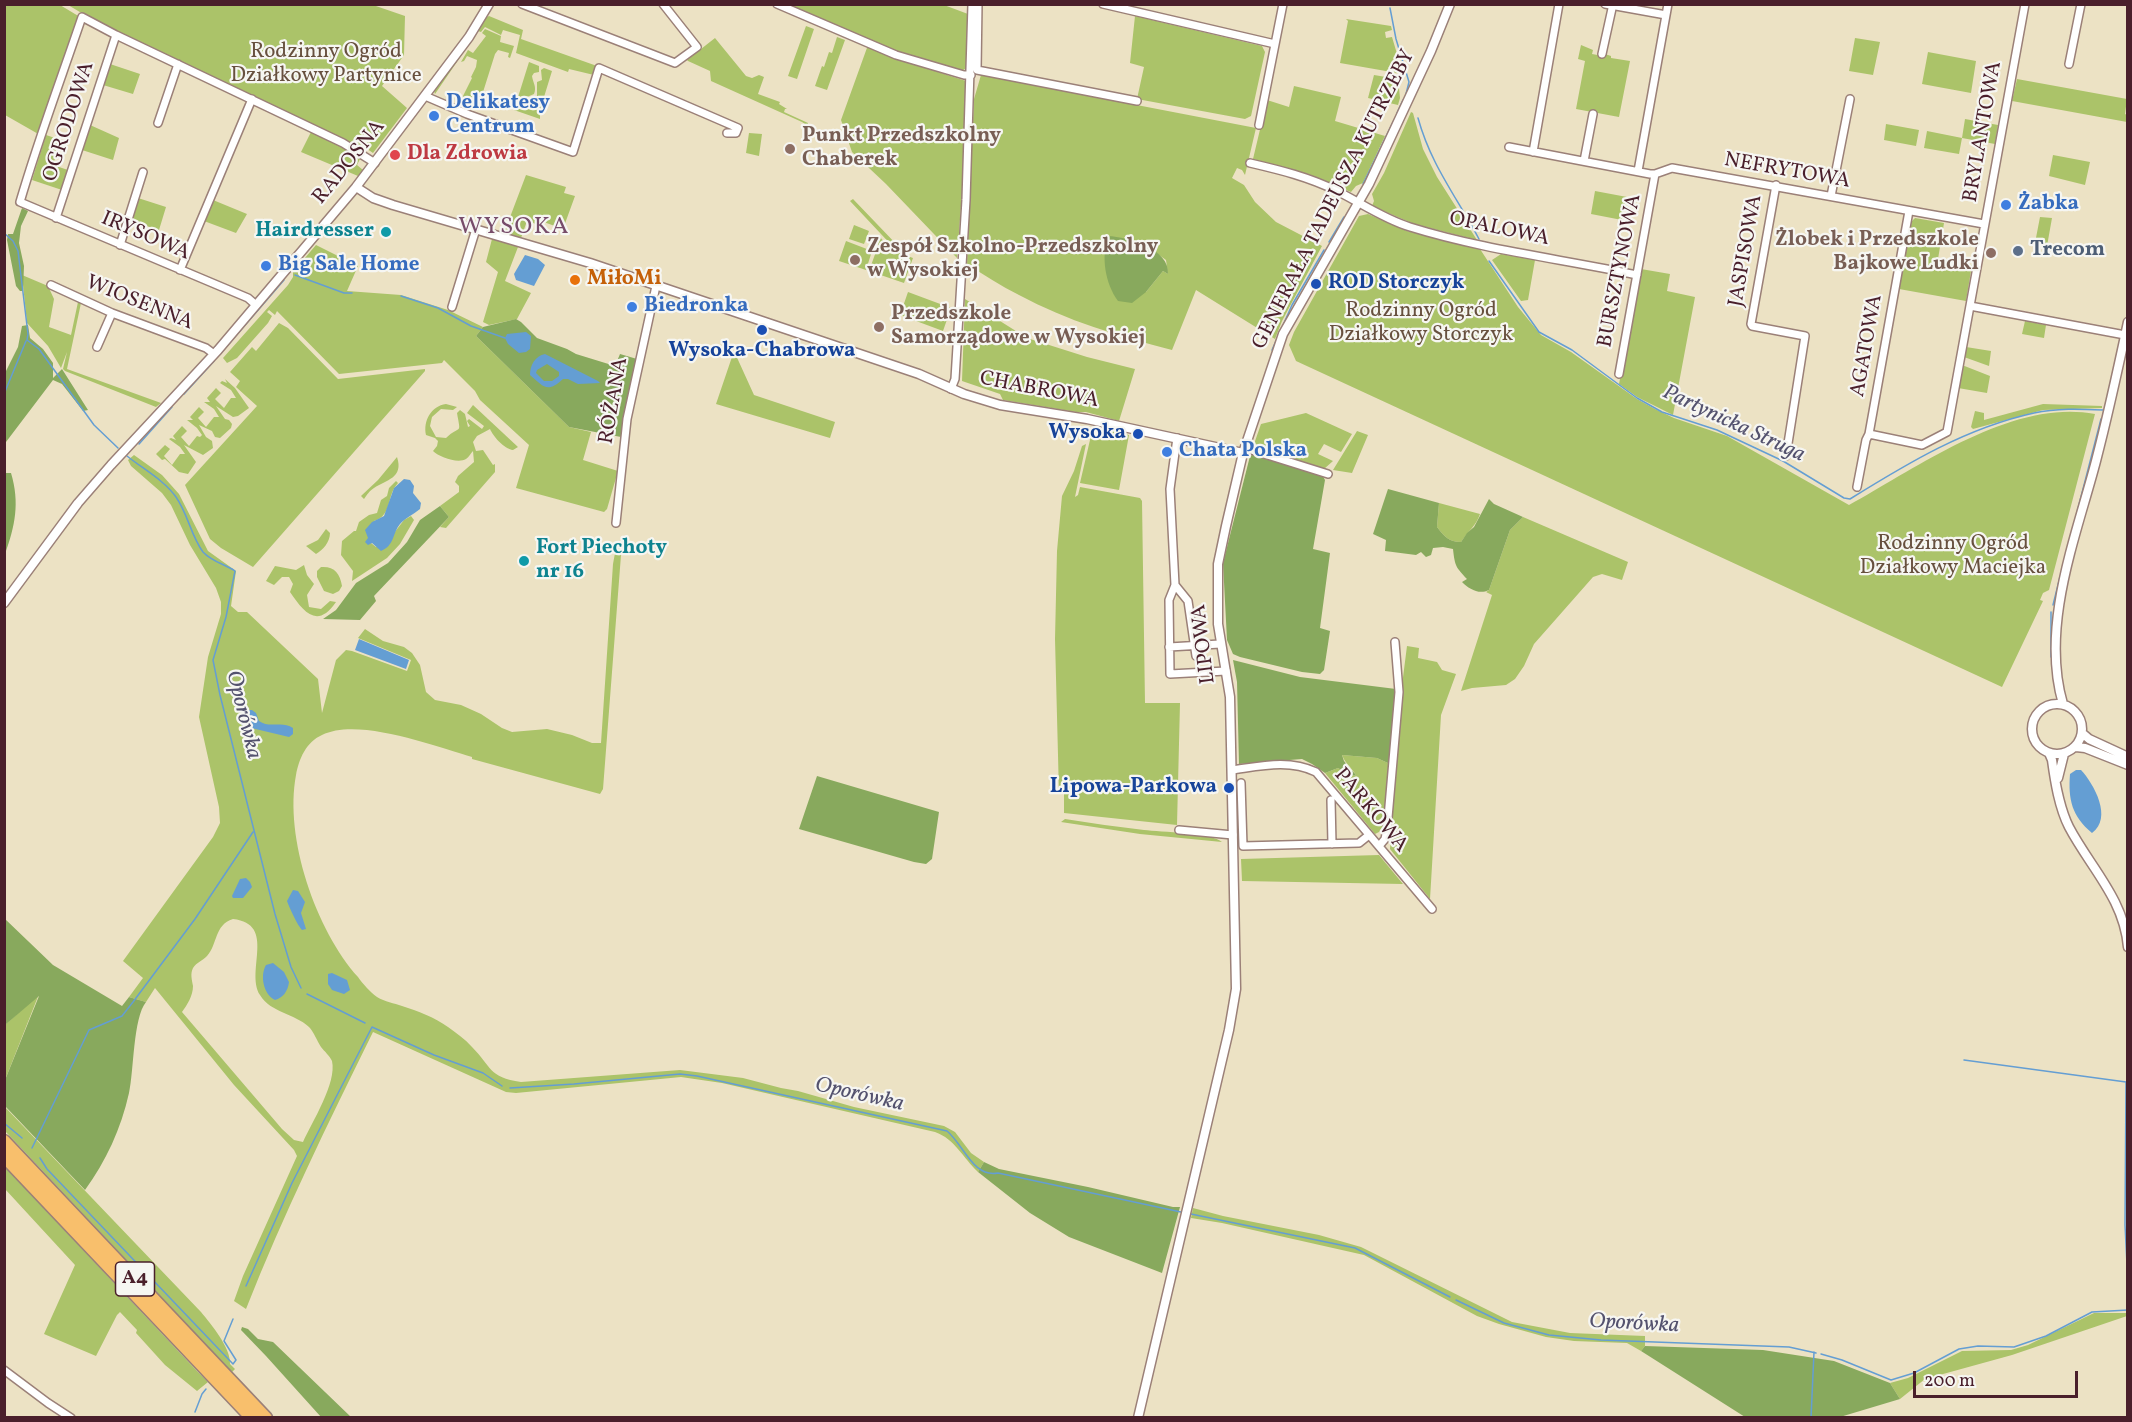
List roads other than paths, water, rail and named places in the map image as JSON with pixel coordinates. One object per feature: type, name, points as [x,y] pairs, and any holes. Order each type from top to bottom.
[{"type":"highway","name":"A4","points":[[4,1141],[266,1418]]},
{"type":"highway","name":"A4","points":[[4,1156],[252,1418]]},
{"type":"street","name":"RADOSNA","points":[[6,601],[78,503],[214,354],[356,188],[475,28],[489,4]]},
{"type":"street","points":[[522,4],[675,63],[697,47],[663,4]]},
{"type":"street","points":[[777,4],[896,55],[964,75],[974,73],[1137,102]]},
{"type":"street","points":[[972,4],[974,73]]},
{"type":"street","points":[[951,389],[955,379],[978,4]]},
{"type":"street","points":[[1103,4],[1275,44]]},
{"type":"street","points":[[1259,125],[1283,4]]},
{"type":"street","name":"GENERAŁA TADEUSZA KUTRZEBY","points":[[1244,449],[1283,334],[1358,203],[1400,119],[1450,4]]},
{"type":"street","points":[[1533,152],[1559,4]]},
{"type":"street","points":[[1638,171],[1668,4]]},
{"type":"street","name":"BRYLANTOWA","points":[[1869,435],[1922,445],[1947,432],[2025,4]]},
{"type":"street","points":[[2069,64],[2081,4]]},
{"type":"street","points":[[1602,54],[1610,5],[1666,15]]},
{"type":"street","name":"IRYSOWA","points":[[116,36],[82,17],[20,202],[248,298],[256,305]]},
{"type":"street","points":[[116,36],[343,143],[375,163]]},
{"type":"street","name":"OGRODOWA","points":[[56,218],[116,36]]},
{"type":"street","points":[[158,123],[178,64]]},
{"type":"street","points":[[425,96],[467,114],[573,152],[599,68],[738,128],[736,133],[727,133]]},
{"type":"street","points":[[180,270],[252,99]]},
{"type":"street","points":[[1831,196],[1850,99]]},
{"type":"street","points":[[1584,161],[1593,114]]},
{"type":"street","name":"NEFRYTOWA","points":[[1509,147],[1655,174],[1672,168],[1984,224]]},
{"type":"street","name":"OPALOWA","points":[[1250,164],[1305,177],[1408,226],[1434,234],[1502,250],[1637,275]]},
{"type":"street","points":[[120,245],[143,172]]},
{"type":"street","name":"BURSZTYNOWA","points":[[1619,374],[1655,174]]},
{"type":"street","name":"JASPISOWA","points":[[1776,185],[1751,324],[1805,336],[1786,456]]},
{"type":"street","name":"CHABROWA","points":[[356,188],[371,197],[393,205],[590,263],[920,374],[974,398],[1000,405],[1244,449]]},
{"type":"street","name":"AGATOWA","points":[[1857,487],[1869,435],[1908,211]]},
{"type":"street","points":[[452,307],[476,229]]},
{"type":"street","name":"WIOSENNA","points":[[51,285],[112,313],[206,348],[214,354]]},
{"type":"street","name":"RÓŻANA","points":[[616,523],[627,420],[656,286]]},
{"type":"street","points":[[1970,306],[2125,334]]},
{"type":"street","points":[[97,347],[112,313]]},
{"type":"street","points":[[2063,704],[2057,669],[2056,626],[2059,601],[2109,412],[2127,322]]},
{"type":"street","points":[[1177,438],[1170,489],[1175,585],[1169,600],[1170,674],[1226,671]]},
{"type":"street","points":[[1244,449],[1328,474]]},
{"type":"street","name":"LIPOWA","points":[[1138,1418],[1234,1001],[1236,976],[1230,697],[1218,624],[1218,564],[1244,449]]},
{"type":"street","points":[[1175,585],[1188,601],[1196,656]]},
{"type":"street","points":[[1379,846],[1387,830],[1399,692],[1395,642]]},
{"type":"street","points":[[1169,646],[1220,644]]},
{"type":"street","points":[[2049,704],[2057,669]]},
{"type":"street","points":[[2127,757],[2089,739],[2082,733],[2076,714],[2063,704],[2049,704],[2037,712],[2033,725],[2037,743],[2049,753],[2059,799],[2068,825],[2116,901],[2126,930],[2127,947]]},
{"type":"street","points":[[2049,753],[2064,754],[2076,747],[2082,733]]},
{"type":"street","points":[[2076,747],[2085,748],[2127,765]]},
{"type":"street","points":[[2057,782],[2064,754]]},
{"type":"street","name":"PARKOWA","points":[[1232,770],[1287,764],[1310,769],[1322,779],[1432,909]]},
{"type":"street","points":[[1240,783],[1243,846],[1359,843],[1369,835]]},
{"type":"street","points":[[1331,801],[1332,844]]},
{"type":"street","points":[[1179,830],[1234,837]]},
{"type":"street","points":[[4,1370],[71,1418]]},
{"type":"water","points":[[525,255],[538,259],[545,265],[534,286],[516,280],[514,274]]},
{"type":"water","points":[[526,332],[531,336],[530,349],[519,353],[508,344],[505,338],[507,334]]},
{"type":"water","points":[[545,354],[600,383],[578,384],[563,379],[558,384],[545,387],[530,375],[534,362]],"holes":[[[547,364],[559,372],[559,376],[552,381],[544,381],[536,373]]]},
{"type":"water","points":[[404,479],[410,480],[414,486],[413,493],[421,503],[420,509],[400,524],[389,546],[381,551],[372,543],[368,545],[365,542],[368,538],[365,530],[372,522],[384,516],[394,488]]},
{"type":"water","points":[[359,639],[409,660],[406,669],[355,650]]},
{"type":"water","points":[[245,710],[252,710],[263,723],[293,728],[293,734],[289,737],[243,726],[240,717]]},
{"type":"water","points":[[2081,770],[2086,776],[2099,801],[2101,819],[2098,827],[2092,833],[2076,814],[2071,800],[2070,774]]},
{"type":"water","points":[[246,878],[252,887],[243,898],[233,898],[240,879]]},
{"type":"water","points":[[293,890],[298,891],[305,902],[301,913],[306,929],[300,928],[287,901]]},
{"type":"water","points":[[273,963],[284,972],[289,982],[285,994],[275,1000],[265,989],[263,979],[266,965]]},
{"type":"water","points":[[332,973],[347,980],[350,990],[344,994],[332,990],[328,984],[328,974]]},
{"type":"waterway","name":"Partynicka Struga","points":[[1390,8],[1396,39],[1409,82],[1406,94]]},
{"type":"waterway","points":[[1397,113],[1403,100]]},
{"type":"waterway","name":"Partynicka Struga","points":[[1418,118],[1437,166],[1479,239]]},
{"type":"waterway","points":[[1363,184],[1394,120]]},
{"type":"waterway","points":[[1329,242],[1344,217]]},
{"type":"waterway","name":"Oporówka","points":[[4,233],[13,241],[18,251],[27,340],[39,349],[94,425],[118,448]]},
{"type":"waterway","points":[[1272,350],[1292,305],[1324,250]]},
{"type":"waterway","name":"Partynicka Struga","points":[[1489,261],[1539,332],[1572,350],[1637,398],[1662,412],[1717,430],[1783,461],[1844,498],[1850,499],[1894,472],[1961,437],[2009,420],[2043,411],[2077,409],[2104,410],[2103,415]]},
{"type":"waterway","points":[[295,275],[344,293],[352,293]]},
{"type":"waterway","points":[[220,354],[284,280]]},
{"type":"waterway","points":[[401,296],[438,308],[471,326],[505,338]]},
{"type":"waterway","points":[[4,394],[26,341]]},
{"type":"waterway","points":[[184,394],[214,361]]},
{"type":"waterway","points":[[139,444],[172,407]]},
{"type":"waterway","points":[[2073,528],[2101,419]]},
{"type":"waterway","name":"Oporówka","points":[[127,456],[159,480],[176,497],[203,552],[235,571],[226,617],[213,660],[275,914],[291,967],[301,988]]},
{"type":"waterway","points":[[2053,605],[2060,577]]},
{"type":"waterway","points":[[2051,612],[2051,657]]},
{"type":"waterway","points":[[32,1148],[89,1030],[122,1016],[195,919],[253,832]]},
{"type":"waterway","name":"Oporówka","points":[[307,994],[365,1023]]},
{"type":"waterway","points":[[246,1286],[292,1183],[372,1027],[434,1055],[483,1073],[502,1086]]},
{"type":"waterway","points":[[1964,1060],[2126,1082],[2125,1225],[2128,1284]]},
{"type":"waterway","name":"Oporówka","points":[[510,1088],[680,1074],[697,1076],[947,1131],[975,1166],[982,1171],[1181,1212]]},
{"type":"waterway","points":[[4,1123],[22,1138]]},
{"type":"waterway","points":[[40,1158],[47,1169],[233,1364]]},
{"type":"waterway","name":"Oporówka","points":[[1191,1214],[1355,1248],[1450,1297]]},
{"type":"waterway","name":"Oporówka","points":[[1456,1300],[1504,1323],[1549,1335],[1601,1340],[1789,1347],[1816,1353]]},
{"type":"waterway","name":"Oporówka","points":[[1821,1354],[1891,1380],[1914,1373],[1959,1349],[1978,1346],[2014,1347],[2046,1336],[2092,1312],[2128,1310]]},
{"type":"waterway","points":[[233,1319],[224,1341],[236,1360],[233,1364]]},
{"type":"waterway","points":[[1811,1418],[1814,1352]]},
{"type":"waterway","points":[[195,1412],[206,1389]]},
{"type":"place","name":"Delikatesy Centrum","points":[[434,116]]},
{"type":"place","name":"Punkt Przedszkolny Chaberek","points":[[790,149]]},
{"type":"place","name":"Dla Zdrowia","points":[[395,155]]},
{"type":"place","name":"Żabka","points":[[2006,205]]},
{"type":"place","name":"Hairdresser","points":[[386,232]]},
{"type":"place","name":"Trecom","points":[[2018,251]]},
{"type":"place","name":"Żlobek i Przedszkole Bajkowe Ludki","points":[[1991,253]]},
{"type":"place","name":"Zespół Szkolno-Przedszkolny w Wysokiej","points":[[855,260]]},
{"type":"place","name":"Big Sale Home","points":[[266,266]]},
{"type":"place","name":"MiłoMi","points":[[575,280]]},
{"type":"place","name":"ROD Storczyk","points":[[1316,284]]},
{"type":"place","name":"Biedronka","points":[[632,307]]},
{"type":"place","name":"Przedszkole Samorządowe w Wysokiej","points":[[879,327]]},
{"type":"place","name":"Wysoka-Chabrowa","points":[[762,330]]},
{"type":"place","name":"Wysoka","points":[[1138,434]]},
{"type":"place","name":"Chata Polska","points":[[1167,452]]},
{"type":"place","name":"Fort Piechoty nr 16","points":[[524,561]]},
{"type":"place","name":"Lipowa-Parkowa","points":[[1229,788]]},
{"type":"district","name":"WYSOKA","points":[[514,229]]},
{"type":"park label","name":"Rodzinny Ogród Działkowy Partynice","points":[[326,65]]},
{"type":"park label","name":"Rodzinny Ogród Działkowy Storczyk","points":[[1421,324]]},
{"type":"park label","name":"Rodzinny Ogród Działkowy Maciejka","points":[[1953,557]]}]
